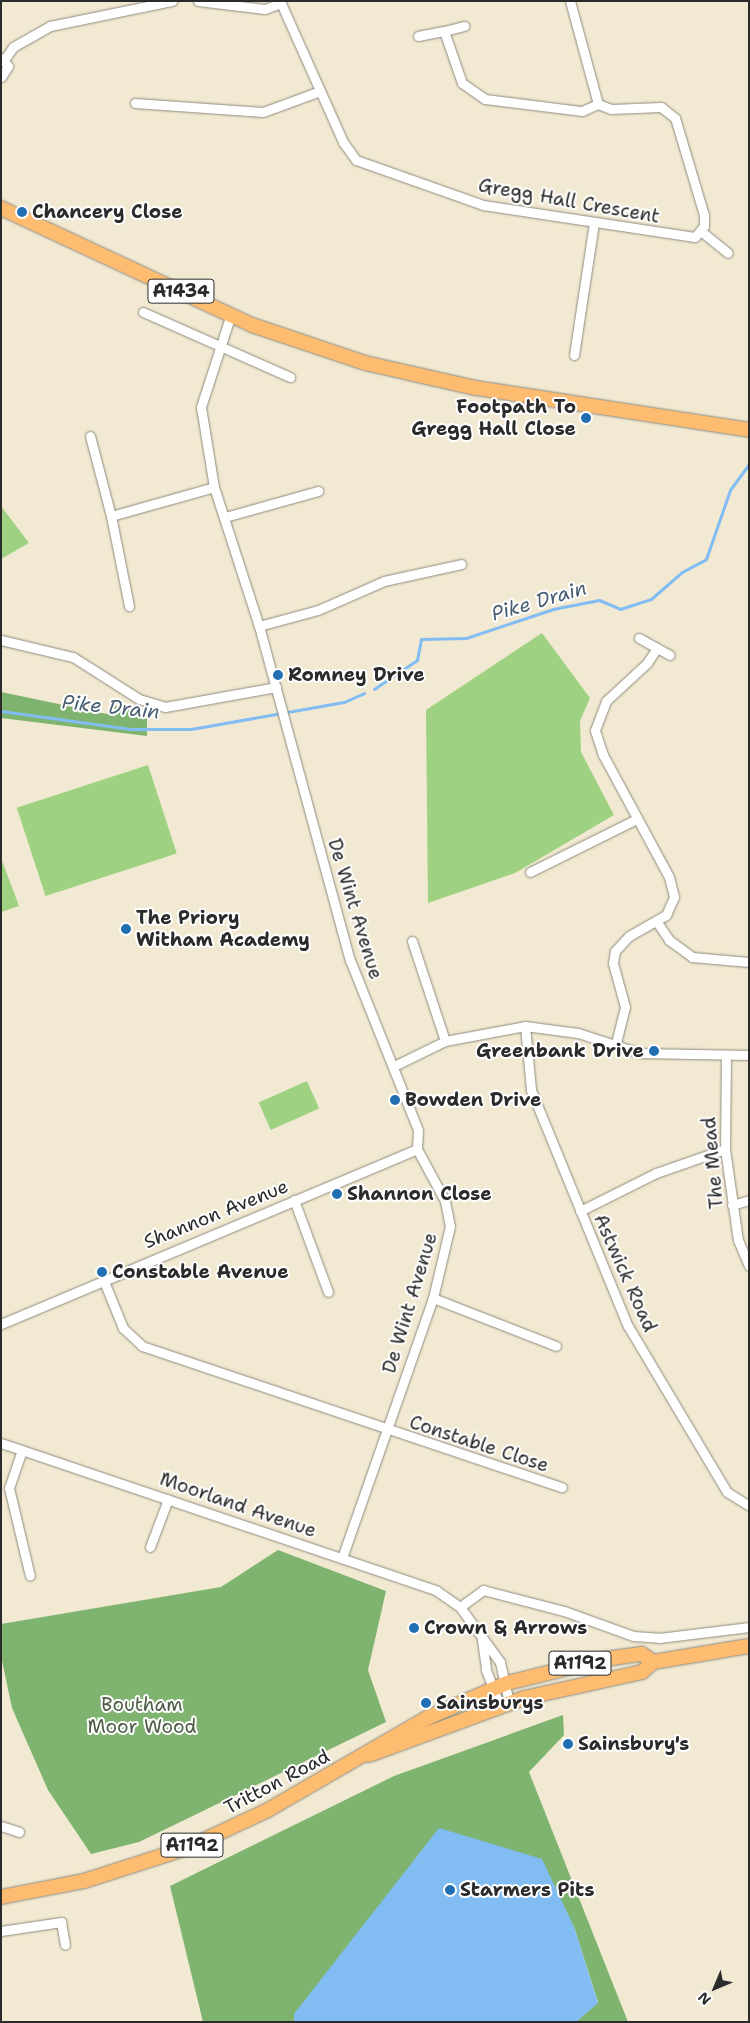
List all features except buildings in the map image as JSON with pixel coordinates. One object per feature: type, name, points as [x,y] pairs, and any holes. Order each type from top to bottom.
[{"type":"main road","name":"A1434","points":[[1,208],[231,314],[294,340],[411,376],[749,430]]},
{"type":"main road","name":"Tritton Road","points":[[1,1897],[84,1881],[187,1848],[368,1756],[505,1705],[607,1682],[642,1672],[654,1662],[749,1646]]},
{"type":"main road","name":"Tritton Road","points":[[368,1756],[406,1729],[506,1683],[543,1671],[642,1654],[654,1662]]},
{"type":"main road","points":[[543,1671],[562,1677],[588,1671],[607,1682]]},
{"type":"street","points":[[1,77],[8,71],[3,59],[13,47],[50,26],[172,1]]},
{"type":"street","points":[[198,1],[265,9],[280,2]]},
{"type":"street","points":[[570,1],[598,104]]},
{"type":"street","name":"Gregg Hall Crescent","points":[[280,2],[346,149],[356,160],[483,205],[689,238],[702,232]]},
{"type":"street","points":[[418,36],[464,26]]},
{"type":"street","points":[[444,31],[462,83],[476,96],[582,111],[598,104],[611,109],[661,106],[678,128],[704,215],[702,232],[728,253]]},
{"type":"street","points":[[136,103],[263,112],[320,90]]},
{"type":"street","points":[[574,355],[594,223]]},
{"type":"street","points":[[144,312],[290,376]]},
{"type":"street","name":"De Wint Avenue","points":[[231,314],[201,407],[214,487],[226,517],[259,626],[350,960],[418,1130],[417,1149],[445,1201],[450,1226],[433,1298],[342,1558]]},
{"type":"street","points":[[90,436],[111,516],[129,606]]},
{"type":"street","points":[[111,516],[214,487]]},
{"type":"street","points":[[226,517],[318,491]]},
{"type":"street","points":[[259,626],[326,607],[384,582],[461,564]]},
{"type":"street","points":[[639,638],[670,654]]},
{"type":"street","points":[[1,640],[73,657],[139,698],[165,707],[277,692]]},
{"type":"street","points":[[616,1043],[625,1007],[613,963],[615,952],[629,936],[657,922],[671,906],[673,886],[603,756],[596,730],[606,701],[647,664],[657,648]]},
{"type":"street","points":[[530,872],[637,819]]},
{"type":"street","points":[[657,922],[669,940],[692,957],[749,962]]},
{"type":"street","points":[[412,941],[445,1041]]},
{"type":"street","points":[[394,1066],[445,1041],[525,1026],[616,1043],[658,1055],[749,1055]]},
{"type":"street","name":"Astwick Road","points":[[525,1026],[530,1090],[580,1212],[636,1340],[727,1492],[749,1506]]},
{"type":"street","name":"The Mead","points":[[726,1055],[725,1149],[738,1240],[749,1266]]},
{"type":"street","name":"Shannon Avenue","points":[[1,1324],[103,1279],[417,1149]]},
{"type":"street","points":[[580,1212],[656,1173],[725,1149]]},
{"type":"street","points":[[294,1200],[328,1292]]},
{"type":"street","points":[[732,1206],[749,1200]]},
{"type":"street","points":[[103,1279],[124,1328],[142,1346],[386,1431]]},
{"type":"street","points":[[433,1298],[556,1346]]},
{"type":"street","name":"Constable Close","points":[[386,1431],[562,1487]]},
{"type":"street","name":"Moorland Avenue","points":[[1,1443],[437,1591],[460,1607],[482,1640],[500,1662],[506,1683],[505,1705]]},
{"type":"street","points":[[22,1450],[9,1488],[30,1576]]},
{"type":"street","points":[[150,1547],[168,1499]]},
{"type":"street","points":[[460,1607],[483,1590],[564,1611],[633,1636],[659,1638],[749,1627]]},
{"type":"street","points":[[482,1640],[492,1688],[505,1705]]},
{"type":"street","points":[[1,1826],[19,1832]]},
{"type":"street","points":[[1,1931],[65,1921],[65,1945]]},
{"type":"green space","points":[[1,506],[29,543],[1,559]]},
{"type":"green space","points":[[542,633],[590,698],[580,721],[581,752],[614,815],[515,873],[428,903],[426,710]]},
{"type":"green space","points":[[1,692],[107,714],[115,706],[140,713],[147,717],[147,736],[1,718]]},
{"type":"green space","points":[[148,765],[177,853],[45,896],[17,808]]},
{"type":"green space","points":[[1,858],[19,906],[1,912]]},
{"type":"green space","points":[[307,1081],[319,1108],[271,1130],[259,1103]]},
{"type":"green space","name":"Boutham Moor Wood","points":[[278,1550],[386,1591],[368,1670],[386,1722],[139,1842],[91,1854],[48,1790],[12,1708],[1,1656],[1,1624],[221,1587]]},
{"type":"green space","points":[[563,1715],[564,1735],[529,1772],[628,2022],[576,2022],[598,2002],[574,1927],[295,2014],[294,2022],[203,2022],[170,1886],[394,1776]]},
{"type":"water","points":[[439,1828],[542,1859],[574,1927],[598,2003],[576,2022],[294,2022],[294,2014]]},
{"type":"waterway","name":"Pike Drain","points":[[374,689],[417,660],[421,639],[466,638],[553,609],[599,600],[620,609],[651,599],[682,572],[706,559],[730,490],[749,464]]},
{"type":"waterway","name":"Pike Drain","points":[[1,711],[131,729],[191,729],[344,702],[364,693]]},
{"type":"place","name":"Chancery Close","points":[[22,212]]},
{"type":"place","name":"Footpath To Gregg Hall Close","points":[[586,418]]},
{"type":"place","name":"Romney Drive","points":[[278,675]]},
{"type":"place","name":"The Priory Witham Academy","points":[[126,929]]},
{"type":"place","name":"Greenbank Drive","points":[[654,1051]]},
{"type":"place","name":"Bowden Drive","points":[[395,1100]]},
{"type":"place","name":"Shannon Close","points":[[337,1194]]},
{"type":"place","name":"Constable Avenue","points":[[102,1272]]},
{"type":"place","name":"Crown & Arrows","points":[[414,1628]]},
{"type":"place","name":"Sainsburys","points":[[426,1703]]},
{"type":"place","name":"Sainsbury's","points":[[568,1744]]},
{"type":"place","name":"Starmers Pits","points":[[450,1890]]}]
